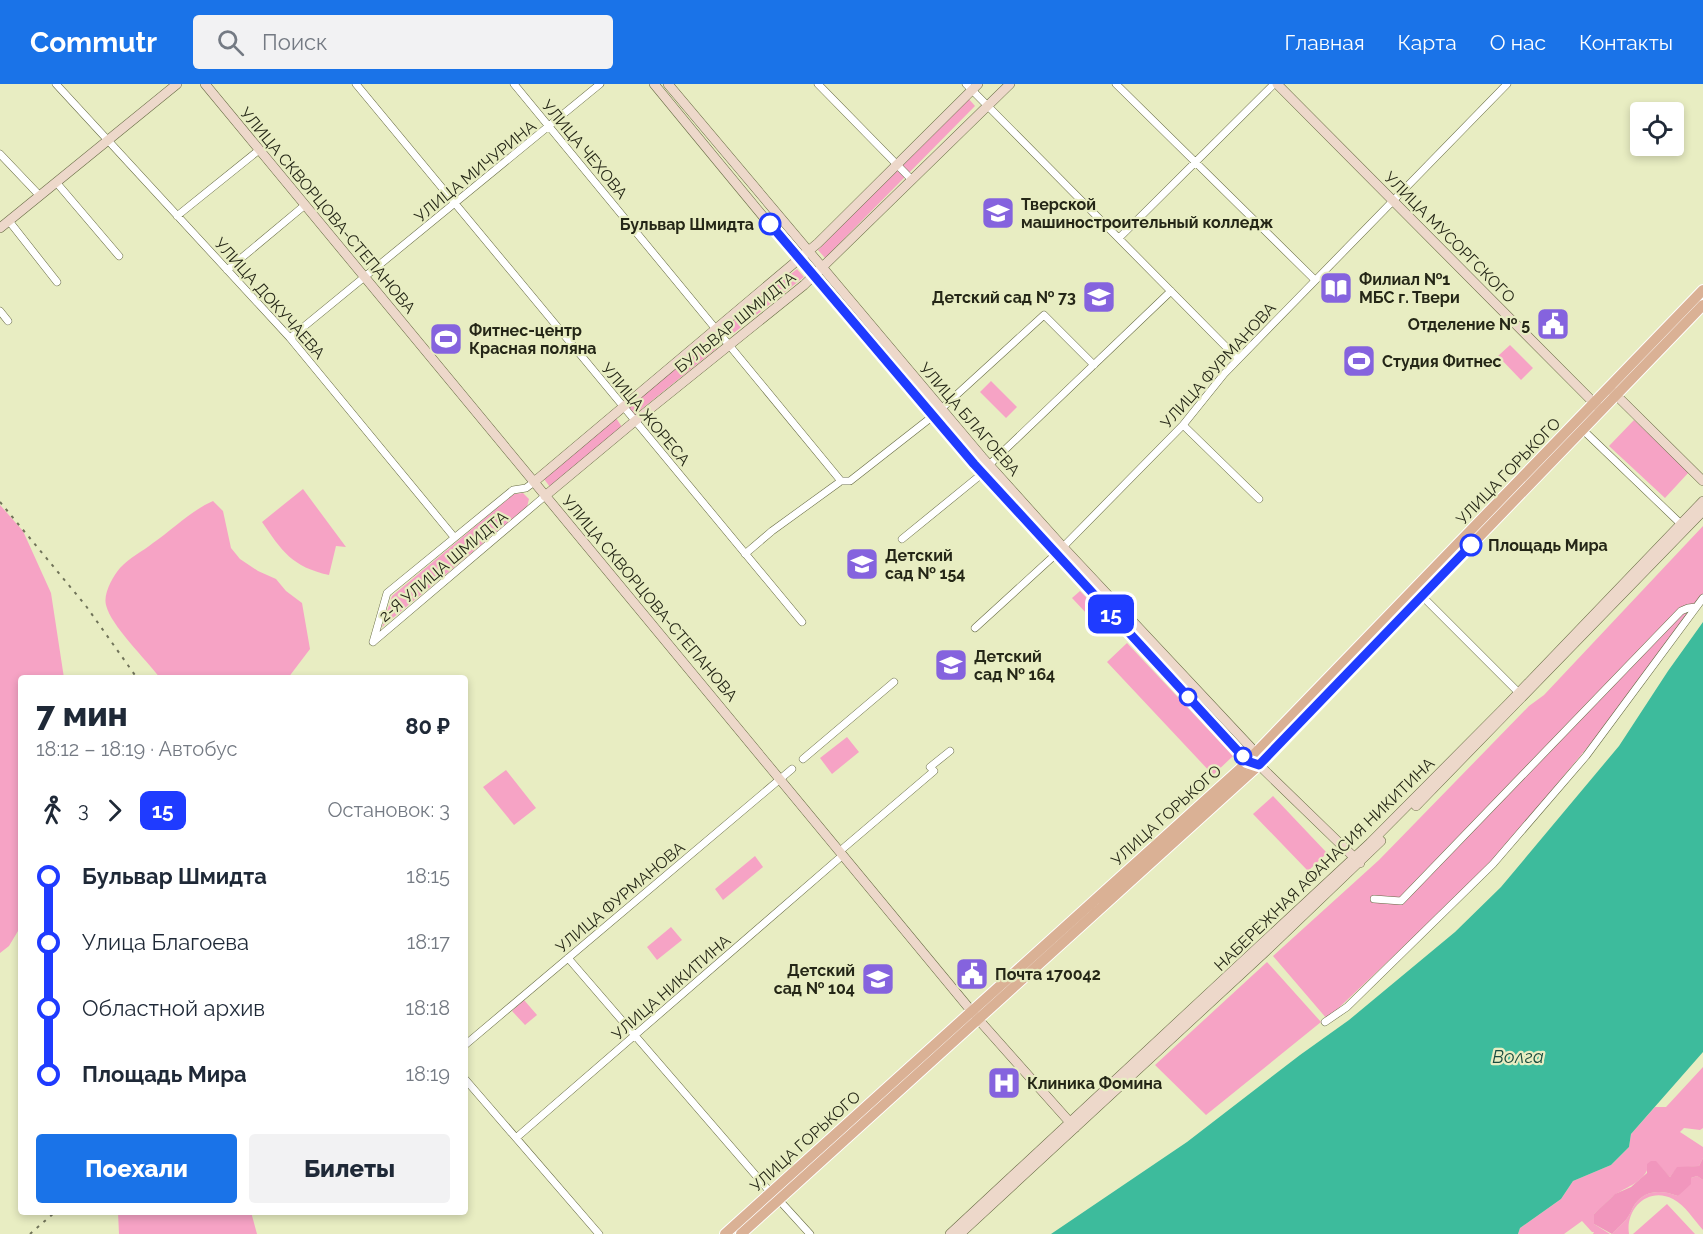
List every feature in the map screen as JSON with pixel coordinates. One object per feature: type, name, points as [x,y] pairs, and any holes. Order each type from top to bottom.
[{"type":"main road","points":[[0,228],[177,84]]},
{"type":"main road","name":"УЛИЦА СКВОРЦОВА-СТЕПАНОВА","points":[[205,84],[975,1015],[1073,1126]]},
{"type":"main road","name":"УЛИЦА БЛАГОЕВА","points":[[654,84],[799,259],[982,473],[1256,753],[1259,765]]},
{"type":"main road","name":"УЛИЦА БЛАГОЕВА","points":[[668,84],[1060,551],[1247,761],[1259,765],[1358,860]]},
{"type":"main road","name":"БУЛЬВАР ШМИДТА","points":[[546,496],[634,421],[814,276],[1010,84]]},
{"type":"main road","name":"УЛИЦА МУСОРГСКОГО","points":[[1275,84],[1598,407]]},
{"type":"main road","name":"БУЛЬВАР ШМИДТА","points":[[534,482],[808,252],[897,165],[972,86]]},
{"type":"main road","name":"УЛИЦА ГОРЬКОГО","points":[[725,1234],[775,1196],[975,1015],[1259,765],[1419,592],[1613,391],[1703,290]]},
{"type":"main road","name":"УЛИЦА ГОРЬКОГО","points":[[1613,391],[1703,305]]},
{"type":"main road","points":[[1613,391],[1703,480]]},
{"type":"main road","name":"УЛИЦА ГОРЬКОГО","points":[[975,1015],[1256,753],[1583,430],[1598,407]]},
{"type":"main road","name":"НАБЕРЕЖНАЯ АФАНАСИЯ НИКИТИНА","points":[[960,1234],[1358,860],[1514,707],[1703,501]]},
{"type":"main road","points":[[1685,523],[1703,511]]},
{"type":"main road","name":"НАБЕРЕЖНАЯ АФАНАСИЯ НИКИТИНА","points":[[1358,860],[1685,523]]},
{"type":"main road","name":"НАБЕРЕЖНАЯ АФАНАСИЯ НИКИТИНА","points":[[950,1234],[1073,1126]]},
{"type":"main road","name":"УЛИЦА ГОРЬКОГО","points":[[741,1234],[775,1196]]},
{"type":"street","name":"УЛИЦА ЖОРЕСА","points":[[356,84],[802,622]]},
{"type":"street","name":"УЛИЦА ЧЕХОВА","points":[[514,84],[841,481]]},
{"type":"street","name":"УЛИЦА МИЧУРИНА","points":[[290,338],[600,84]]},
{"type":"street","points":[[818,84],[912,180]]},
{"type":"street","points":[[1116,84],[1315,280]]},
{"type":"street","points":[[1119,238],[1275,84]]},
{"type":"street","name":"УЛИЦА ФУРМАНОВА","points":[[975,628],[1060,551],[1183,425],[1238,359],[1507,84]]},
{"type":"street","name":"УЛИЦА ДОКУЧАЕВА","points":[[58,85],[290,338],[454,537]]},
{"type":"street","points":[[972,86],[987,106],[1238,359]]},
{"type":"street","points":[[177,216],[259,150]]},
{"type":"street","points":[[0,154],[40,196]]},
{"type":"street","points":[[56,182],[118,256]]},
{"type":"street","points":[[227,270],[305,205]]},
{"type":"street","points":[[9,221],[57,282]]},
{"type":"street","points":[[989,465],[1171,291]]},
{"type":"street","points":[[0,311],[8,321]]},
{"type":"street","points":[[941,409],[1044,315],[1094,365]]},
{"type":"street","points":[[745,554],[772,531],[841,481],[850,481],[933,416]]},
{"type":"street","points":[[1183,425],[1259,498]]},
{"type":"street","points":[[1583,430],[1670,513],[1685,523]]},
{"type":"street","points":[[902,539],[982,473]]},
{"type":"street","name":"2-Я УЛИЦА ШМИДТА","points":[[534,482],[526,488],[513,490],[387,593],[374,642],[546,496]]},
{"type":"street","points":[[1419,592],[1519,693]]},
{"type":"street","points":[[1325,1022],[1347,1007],[1493,864],[1586,756],[1612,715],[1703,598]]},
{"type":"street","points":[[1374,899],[1401,901],[1681,611],[1696,607]]},
{"type":"street","points":[[803,759],[894,682]]},
{"type":"street","name":"УЛИЦА НИКИТИНА","points":[[516,1138],[934,771],[930,767],[950,750]]},
{"type":"street","name":"УЛИЦА ФУРМАНОВА","points":[[468,1042],[792,769]]},
{"type":"street","points":[[568,958],[810,1234]]},
{"type":"street","points":[[468,1082],[599,1234]]},
{"type":"shaded area","points":[[968,98],[975,106],[825,258],[818,250]]},
{"type":"shaded area","points":[[797,269],[804,277],[730,336],[723,328]]},
{"type":"shaded area","points":[[710,340],[717,348],[633,416],[627,409]]},
{"type":"shaded area","points":[[1510,345],[1533,368],[1521,380],[1498,356]]},
{"type":"shaded area","points":[[991,381],[1017,407],[1006,418],[980,392]]},
{"type":"shaded area","points":[[616,418],[622,427],[550,487],[544,479]]},
{"type":"shaded area","points":[[1634,420],[1689,472],[1665,498],[1609,446]]},
{"type":"shaded area","points":[[303,489],[346,547],[336,546],[329,575],[316,572],[289,556],[262,522]]},
{"type":"shaded area","points":[[523,493],[529,499],[527,507],[382,627],[392,596],[514,494]]},
{"type":"shaded area","points":[[213,501],[223,511],[231,548],[240,559],[276,579],[286,591],[302,603],[310,649],[290,675],[158,675],[109,613],[105,601],[107,591],[120,568]]},
{"type":"shaded area","points":[[0,505],[23,531],[51,593],[64,675],[18,675],[18,931],[9,946],[0,953]]},
{"type":"shaded area","points":[[1703,526],[1703,596],[1619,709],[1492,863],[1327,1019],[1273,956],[1379,860],[1529,706],[1544,695]]},
{"type":"shaded area","points":[[1080,591],[1112,624],[1103,631],[1072,598]]},
{"type":"shaded area","points":[[1127,643],[1233,756],[1213,775],[1107,662]]},
{"type":"shaded area","points":[[847,737],[859,752],[832,774],[820,758]]},
{"type":"shaded area","points":[[506,770],[536,808],[514,825],[483,787]]},
{"type":"shaded area","points":[[1273,796],[1327,853],[1308,871],[1253,814]]},
{"type":"shaded area","points":[[755,856],[763,867],[723,900],[715,889]]},
{"type":"shaded area","points":[[671,927],[682,940],[657,960],[647,947]]},
{"type":"shaded area","points":[[1267,962],[1321,1022],[1206,1115],[1155,1065]]},
{"type":"shaded area","points":[[524,1000],[537,1015],[525,1025],[512,1011]]},
{"type":"shaded area","points":[[1703,1067],[1703,1128],[1700,1130],[1684,1128],[1680,1132],[1703,1147],[1703,1158],[1699,1166],[1677,1168],[1670,1177],[1655,1161],[1639,1180],[1613,1196],[1594,1214],[1594,1224],[1610,1234],[1593,1234],[1594,1232],[1582,1221],[1564,1234],[1518,1234],[1520,1228],[1561,1199],[1573,1181],[1611,1165],[1629,1147],[1631,1134],[1655,1107],[1666,1107]]},
{"type":"shaded area","points":[[1703,1158],[1703,1180],[1697,1176],[1691,1178],[1691,1184],[1678,1196],[1660,1192],[1649,1193],[1639,1199],[1626,1219],[1612,1234],[1594,1224],[1594,1214],[1615,1194],[1631,1187],[1647,1173],[1647,1164],[1651,1161],[1656,1161],[1670,1177],[1677,1167],[1699,1166]]},
{"type":"shaded area","points":[[1697,1176],[1703,1180],[1703,1230],[1673,1199],[1655,1195],[1640,1202],[1635,1209],[1631,1216],[1629,1234],[1612,1234],[1626,1219],[1639,1199],[1655,1192],[1678,1196],[1691,1178]]},
{"type":"shaded area","points":[[1667,1204],[1695,1234],[1633,1234]]},
{"type":"shaded area","points":[[118,1215],[252,1215],[257,1234],[119,1234]]},
{"type":"water","name":"Волга","points":[[1703,622],[1703,1052],[1631,1134],[1629,1147],[1611,1165],[1573,1181],[1561,1199],[1520,1228],[1518,1234],[1051,1234],[1187,1142],[1349,1020],[1455,932],[1501,887],[1619,746]]},
{"type":"railway","points":[[0,502],[86,606],[135,675]]},
{"type":"railway","points":[[30,1234],[52,1215]]},
{"type":"bus line","name":"15","points":[[770,224],[974,464],[1247,761],[1259,765],[1471,545]]},
{"type":"place","name":"Тверской машиностроительный колледж","points":[[998,213]]},
{"type":"place","name":"Бульвар Шмидта","points":[[770,224]]},
{"type":"place","name":"Филиал №1 МБС г. Твери","points":[[1336,288]]},
{"type":"place","name":"Детский сад № 73","points":[[1099,297]]},
{"type":"place","name":"Отделение № 5","points":[[1553,324]]},
{"type":"place","name":"Фитнес-центр Красная поляна","points":[[446,339]]},
{"type":"place","name":"Студия Фитнес","points":[[1359,361]]},
{"type":"place","name":"Площадь Мира","points":[[1471,545]]},
{"type":"place","name":"Детский сад № 154","points":[[862,564]]},
{"type":"place","name":"Детский сад № 164","points":[[951,665]]},
{"type":"place","name":"Почта 170042","points":[[972,974]]},
{"type":"place","name":"Детский сад № 104","points":[[878,979]]},
{"type":"place","name":"Клиника Фомина","points":[[1004,1083]]}]
